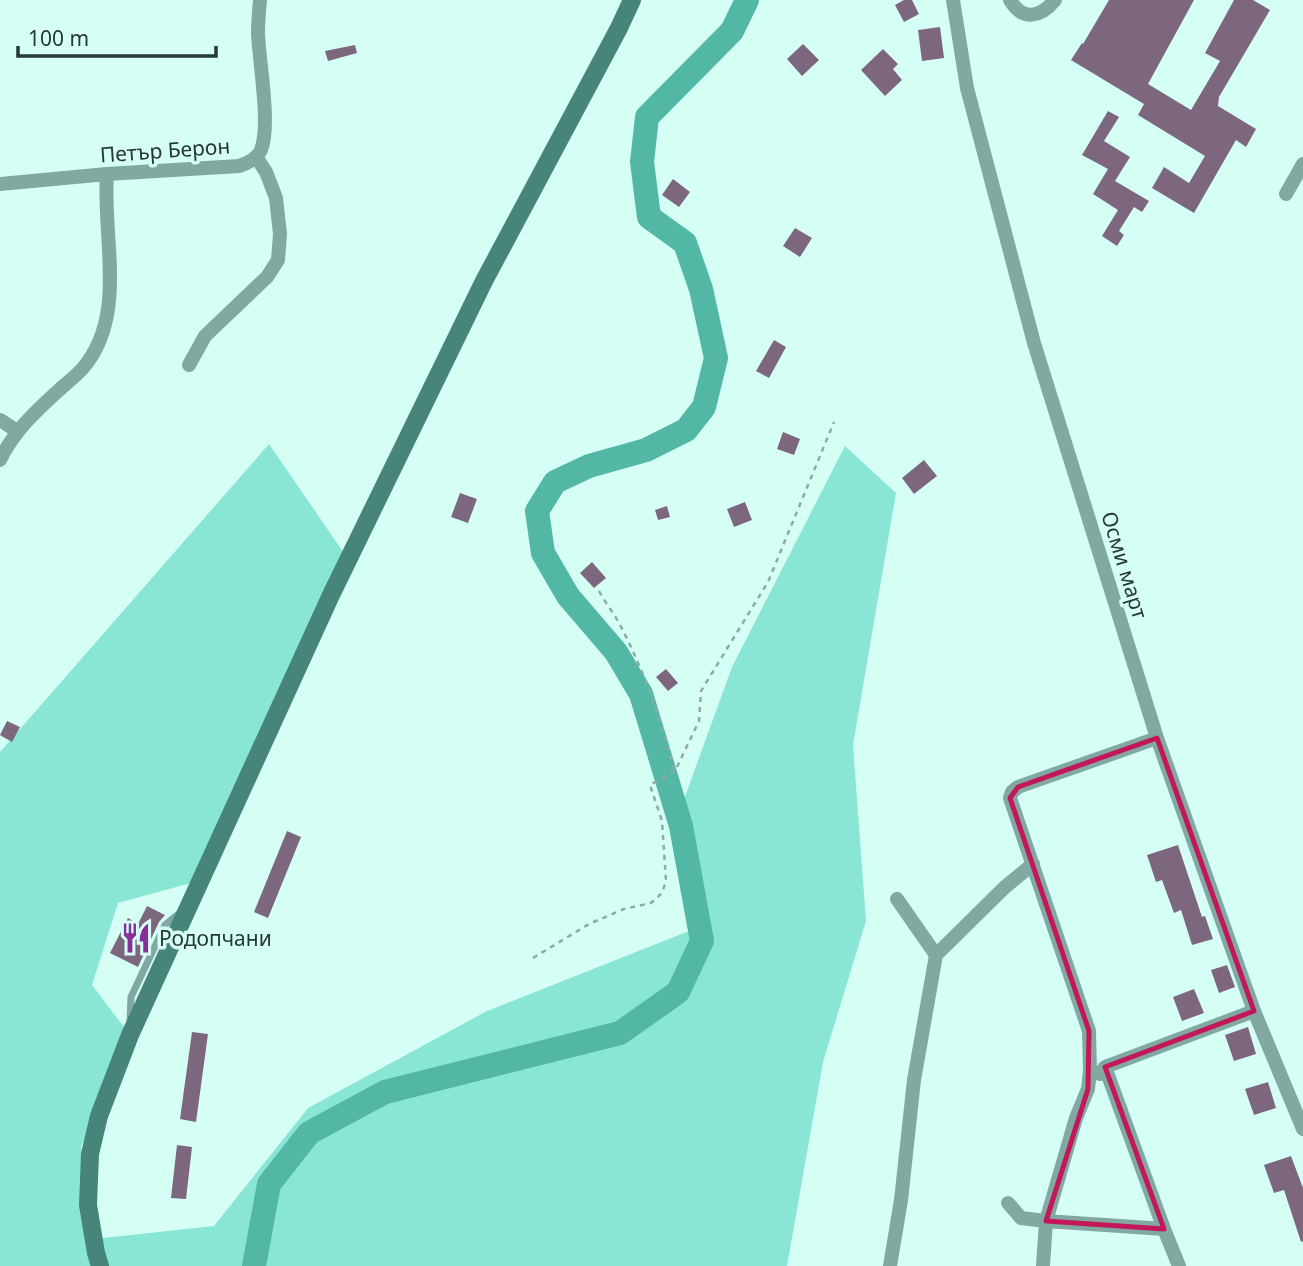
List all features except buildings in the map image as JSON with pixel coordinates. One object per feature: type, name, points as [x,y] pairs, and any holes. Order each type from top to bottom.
[{"type":"street","name":"Петър Берон","points":[[0,184],[240,166],[256,157],[261,150],[265,126],[258,31],[260,0]]},
{"type":"street","points":[[100,1266],[88,1205],[90,1154],[99,1116],[130,1035],[331,595],[484,281],[632,0]]},
{"type":"street","name":"Осми март","points":[[953,0],[967,88],[1034,343],[1157,738],[1254,1011],[1303,1129]]},
{"type":"street","points":[[1010,0],[1019,12],[1028,15],[1036,15],[1046,10],[1055,0]]},
{"type":"street","points":[[189,365],[205,336],[267,277],[278,260],[280,234],[276,198],[266,172],[256,157]]},
{"type":"street","points":[[1286,194],[1303,164]]},
{"type":"street","points":[[0,460],[17,431],[82,369],[97,349],[106,321],[110,290],[105,197],[107,174]]},
{"type":"street","points":[[0,420],[17,431]]},
{"type":"street","points":[[1042,1266],[1046,1221],[1069,1140],[1088,1089],[1089,1031],[1010,798],[1018,787],[1157,738]]},
{"type":"street","points":[[890,1266],[901,1200],[914,1080],[936,955],[1004,887],[1033,864]]},
{"type":"street","points":[[897,899],[936,955]]},
{"type":"street","points":[[1088,1089],[1105,1067],[1254,1011]]},
{"type":"street","points":[[1105,1067],[1179,1266]]},
{"type":"street","points":[[1008,1203],[1021,1218],[1164,1229]]},
{"type":"path","points":[[533,958],[589,924],[624,909],[651,903],[662,893],[666,881],[662,821],[650,785],[675,771],[699,721],[701,691],[768,582],[834,422]]},
{"type":"path","points":[[599,591],[619,623],[643,676],[662,725],[675,771]]},
{"type":"highlighted area","points":[[1157,738],[1254,1011],[1105,1067],[1164,1229],[1046,1221],[1088,1089],[1089,1031],[1010,798],[1018,787]]},
{"type":"green space","points":[[269,444],[348,559],[202,880],[118,903],[92,985],[130,1035],[81,1147],[94,1239],[214,1226],[308,1108],[487,1011],[699,927],[683,802],[732,667],[845,446],[896,493],[853,745],[866,921],[823,1062],[787,1266],[0,1266],[0,752]]},
{"type":"waterway","points":[[254,1266],[269,1184],[309,1133],[385,1092],[620,1033],[678,992],[702,941],[681,826],[641,694],[616,652],[568,596],[543,553],[537,511],[555,482],[589,466],[646,450],[686,430],[704,407],[716,358],[701,289],[685,243],[649,217],[642,162],[647,117],[732,31],[747,0]]},
{"type":"place","name":"Родопчани","points":[[136,938]]}]
